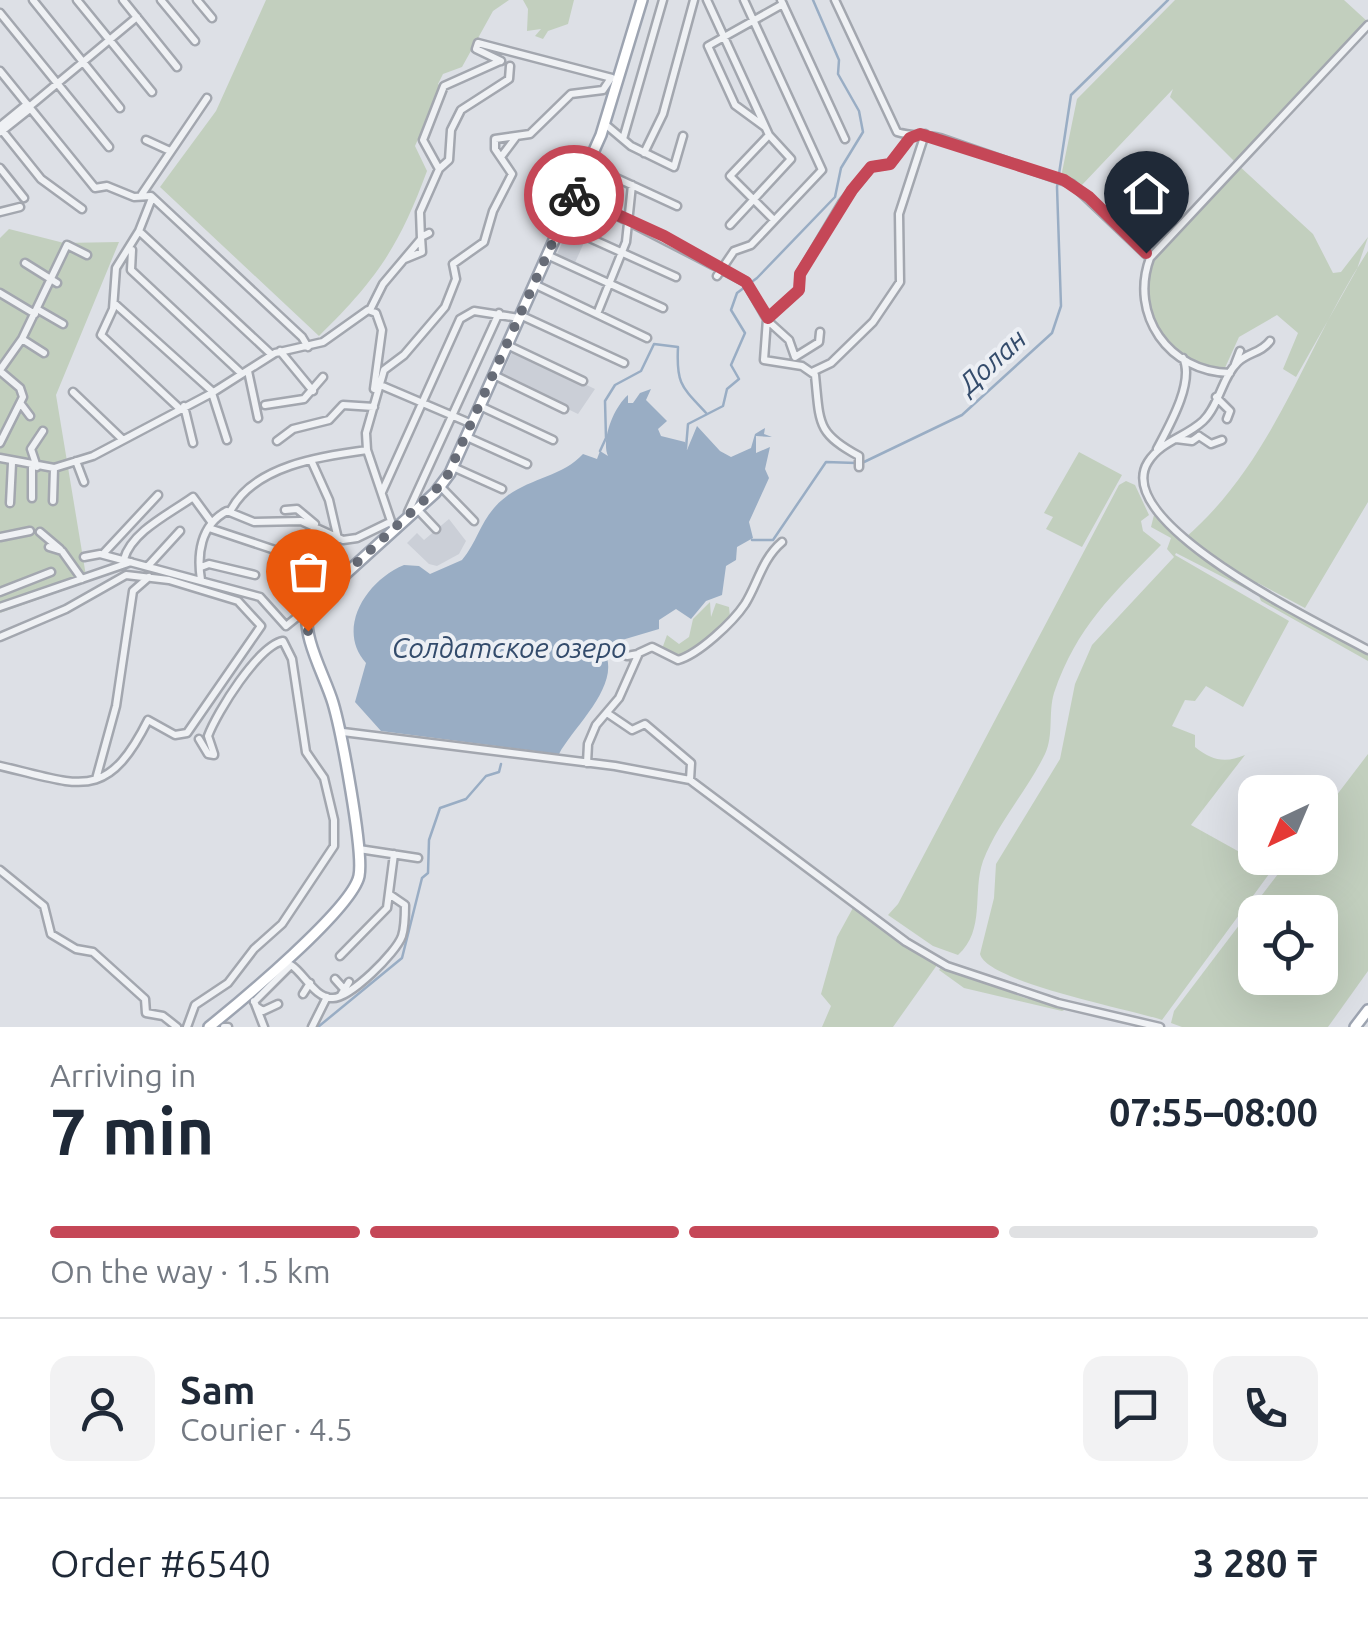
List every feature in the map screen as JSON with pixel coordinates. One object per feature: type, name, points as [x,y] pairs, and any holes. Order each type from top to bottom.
[{"type":"main road","points":[[210,1027],[253,990],[351,892],[360,874],[343,732],[308,631],[304,608],[394,526],[418,510],[441,487],[453,467],[605,124],[614,79],[642,0]]},
{"type":"main road","points":[[1355,1027],[1368,1010]]},
{"type":"street","points":[[33,0],[120,108]]},
{"type":"street","points":[[78,0],[152,92]]},
{"type":"street","points":[[123,0],[177,67]]},
{"type":"street","points":[[162,0],[195,42]]},
{"type":"street","points":[[197,0],[212,18]]},
{"type":"street","points":[[623,139],[663,0]]},
{"type":"street","points":[[644,154],[663,114],[694,0]]},
{"type":"street","points":[[707,0],[768,132]]},
{"type":"street","points":[[717,276],[734,251],[751,245],[822,170],[744,0]]},
{"type":"street","points":[[835,0],[895,129],[910,138]]},
{"type":"street","points":[[730,225],[791,159],[768,132],[734,104],[708,46],[782,2],[845,140]]},
{"type":"street","points":[[0,13],[110,147]]},
{"type":"street","points":[[82,209],[48,185],[1,129],[137,18]]},
{"type":"street","points":[[1270,341],[1232,369],[1187,362],[1161,343],[1148,322],[1144,285],[1150,258],[1368,25]]},
{"type":"street","points":[[377,389],[386,368],[404,355],[443,310],[454,286],[453,264],[484,242],[493,211],[512,174],[495,139],[530,134],[569,95],[604,90],[614,79],[478,44],[476,49],[522,71]]},
{"type":"street","points":[[438,169],[423,140],[446,83],[500,60]]},
{"type":"street","points":[[0,458],[54,468],[76,461],[212,392],[272,355],[308,347],[370,310],[383,284],[425,235],[420,212],[438,169],[449,160],[451,130],[461,110],[509,80],[510,66]]},
{"type":"street","points":[[0,71],[95,188],[107,186],[135,197],[142,194],[208,98]]},
{"type":"street","points":[[605,124],[644,154],[675,167],[684,136]]},
{"type":"street","points":[[768,132],[730,176],[774,220]]},
{"type":"street","points":[[767,319],[770,335],[764,360],[812,372],[831,363],[873,322],[900,282],[899,214],[925,134]]},
{"type":"street","points":[[767,319],[799,290],[800,274],[852,190],[871,167],[890,164],[910,138],[925,134],[1072,184],[1150,258]]},
{"type":"street","points":[[502,157],[517,136]]},
{"type":"street","points":[[146,140],[170,150]]},
{"type":"street","points":[[588,164],[677,206]]},
{"type":"street","points":[[0,168],[24,198]]},
{"type":"street","points":[[597,314],[622,253],[632,185]]},
{"type":"street","points":[[142,194],[152,197],[302,337],[308,347]]},
{"type":"street","points":[[574,194],[748,284],[767,319],[788,340],[794,356],[819,342],[820,332]]},
{"type":"street","points":[[152,197],[132,249],[131,270],[245,372],[258,418]]},
{"type":"street","points":[[0,212],[20,208]]},
{"type":"street","points":[[561,225],[676,277]]},
{"type":"street","points":[[139,231],[272,355]]},
{"type":"street","points":[[30,416],[21,403],[20,388],[1,372],[54,282],[67,245],[87,255]]},
{"type":"street","points":[[132,249],[116,268],[114,302],[101,335],[182,407],[193,443]]},
{"type":"street","points":[[547,255],[662,308]]},
{"type":"street","points":[[25,263],[54,282]]},
{"type":"street","points":[[534,284],[647,338]]},
{"type":"street","points":[[0,293],[63,324]]},
{"type":"street","points":[[114,302],[212,392],[226,440]]},
{"type":"street","points":[[370,310],[382,324],[377,389],[366,433],[366,450],[394,526]]},
{"type":"street","points":[[382,493],[460,319],[474,311],[520,317],[624,363]]},
{"type":"street","points":[[230,510],[254,522],[291,519],[338,539],[357,538],[394,526],[453,416],[498,313]]},
{"type":"street","points":[[22,339],[44,353]]},
{"type":"street","points":[[507,345],[583,381]]},
{"type":"street","points":[[1157,450],[1206,423],[1240,350]]},
{"type":"street","points":[[280,351],[292,372],[313,391]]},
{"type":"street","points":[[1187,362],[1180,398],[1143,471],[1143,484],[1161,521],[1245,582],[1368,650]]},
{"type":"street","points":[[812,372],[821,404],[821,426],[836,446],[858,456],[860,467]]},
{"type":"street","points":[[494,376],[564,409]]},
{"type":"street","points":[[265,405],[298,401],[313,391],[323,377]]},
{"type":"street","points":[[377,389],[423,402],[472,424]]},
{"type":"street","points":[[73,392],[122,438]]},
{"type":"street","points":[[1216,396],[1230,411],[1227,419]]},
{"type":"street","points":[[0,443],[21,403]]},
{"type":"street","points":[[276,441],[292,429],[330,420],[341,406],[361,403],[374,407]]},
{"type":"street","points":[[480,406],[553,440]]},
{"type":"street","points":[[32,498],[31,448],[43,431]]},
{"type":"street","points":[[1179,440],[1199,436],[1211,444],[1222,440]]},
{"type":"street","points":[[466,437],[527,464]]},
{"type":"street","points":[[201,580],[198,554],[211,526],[253,482],[311,460],[366,450]]},
{"type":"street","points":[[311,460],[329,500],[338,539]]},
{"type":"street","points":[[76,461],[84,482]]},
{"type":"street","points":[[10,504],[12,463]]},
{"type":"street","points":[[453,467],[502,489]]},
{"type":"street","points":[[53,501],[54,468]]},
{"type":"street","points":[[441,487],[474,521]]},
{"type":"street","points":[[102,554],[158,494]]},
{"type":"street","points":[[128,560],[128,549],[158,519],[193,497],[211,526],[284,553],[318,528]]},
{"type":"street","points":[[285,510],[297,509],[318,528]]},
{"type":"street","points":[[418,510],[436,530]]},
{"type":"street","points":[[0,537],[30,531]]},
{"type":"street","points":[[148,566],[180,531]]},
{"type":"street","points":[[40,532],[61,550],[82,579]]},
{"type":"street","points":[[619,649],[628,656],[652,647],[678,660],[699,648],[744,606],[770,552],[782,542]]},
{"type":"street","points":[[49,547],[61,550]]},
{"type":"street","points":[[84,557],[102,554],[128,560],[264,599],[285,627],[304,608]]},
{"type":"street","points":[[0,607],[128,560]]},
{"type":"street","points":[[201,566],[209,564],[245,576],[255,575]]},
{"type":"street","points":[[219,586],[226,569]]},
{"type":"street","points":[[0,592],[51,572]]},
{"type":"street","points":[[0,637],[66,609],[120,576],[149,577],[238,601],[260,621],[260,630],[240,651],[188,733],[175,735],[148,720],[114,774],[92,783],[0,766]]},
{"type":"street","points":[[242,593],[245,576]]},
{"type":"street","points":[[92,783],[104,759],[133,591],[149,577]]},
{"type":"street","points":[[24,582],[30,597]]},
{"type":"street","points":[[187,1027],[195,1005],[228,983],[254,949],[282,924],[333,849],[336,836],[324,778],[312,765],[304,741],[286,643],[272,645],[236,687],[208,736],[213,755],[198,739]]},
{"type":"street","points":[[587,763],[592,734],[640,654]]},
{"type":"street","points":[[607,713],[632,730],[645,724],[660,734],[691,763],[690,780]]},
{"type":"street","points":[[343,732],[690,780],[906,942],[947,966],[1058,1002],[1160,1027]]},
{"type":"street","points":[[358,849],[418,858]]},
{"type":"street","points":[[340,956],[385,910],[394,854]]},
{"type":"street","points":[[0,870],[44,906],[51,934],[97,955],[145,999],[146,1014],[162,1016],[177,1027]]},
{"type":"street","points":[[312,1027],[327,997],[386,960],[401,939],[405,905],[389,894]]},
{"type":"street","points":[[255,1004],[289,966],[327,997]]},
{"type":"street","points":[[302,974],[312,972]]},
{"type":"street","points":[[335,979],[345,989]]},
{"type":"street","points":[[302,994],[310,984]]},
{"type":"street","points":[[253,990],[264,1027]]},
{"type":"street","points":[[255,1004],[263,1011],[278,1004]]},
{"type":"shaded area","points":[[568,230],[586,238],[574,265],[556,256]]},
{"type":"shaded area","points":[[513,350],[595,389],[578,414],[501,377]]},
{"type":"shaded area","points":[[449,519],[466,541],[459,554],[437,566],[429,564],[407,543],[417,533],[424,540]]},
{"type":"green space","points":[[266,0],[509,0],[493,11],[462,67],[443,74],[415,146],[427,171],[406,221],[371,279],[319,336],[160,187],[216,111]]},
{"type":"green space","points":[[523,0],[574,0],[568,24],[548,31],[543,39],[535,36],[541,29],[527,31],[528,9]]},
{"type":"green space","points":[[1175,0],[1344,0],[1368,22],[1234,161],[1170,97],[1173,89],[1081,186],[1061,177],[1077,99]]},
{"type":"green space","points":[[1237,164],[1313,234],[1333,273],[1341,272],[1368,237],[1357,269],[1296,377],[1283,369],[1298,333],[1277,315],[1239,337],[1224,370],[1191,361],[1154,331],[1145,283],[1152,259]]},
{"type":"green space","points":[[9,229],[64,243],[119,242],[56,395],[87,582],[0,613],[0,238]]},
{"type":"green space","points":[[1368,251],[1368,502],[1305,608],[1258,583],[1255,586],[1185,538],[1243,474],[1266,438]]},
{"type":"green space","points":[[1079,452],[1122,475],[1082,547],[1046,529],[1053,517],[1044,513]]},
{"type":"green space","points":[[1126,481],[1135,485],[1149,515],[1141,521],[1143,531],[1161,545],[1098,613],[1063,669],[1052,701],[1045,754],[983,861],[975,922],[967,945],[958,955],[933,946],[888,915],[898,904],[1119,485]]},
{"type":"green space","points":[[1154,515],[1254,593],[1175,555],[1289,621],[1243,707],[1206,686],[1195,701],[1185,700],[1172,726],[1195,735],[1195,747],[1213,758],[1225,760],[1245,755],[1191,825],[1238,851],[1238,875],[1268,875],[1254,895],[1238,895],[1238,916],[1162,1020],[1007,975],[980,954],[994,898],[996,864],[1060,759],[1075,684],[1092,645],[1174,557],[1167,549],[1171,538],[1151,527]]},
{"type":"green space","points":[[1257,591],[1368,652],[1368,661],[1261,601]]},
{"type":"green space","points":[[710,602],[711,617],[716,603],[729,607],[730,617],[699,648],[677,659],[662,649],[667,635],[679,644],[689,637],[693,619]]},
{"type":"green space","points":[[1368,754],[1368,971],[1328,1027],[1182,1027],[1171,1023],[1174,1011],[1238,927],[1238,995],[1338,995],[1338,895],[1262,895],[1277,875],[1338,875],[1338,793]]},
{"type":"green space","points":[[854,906],[937,965],[893,1027],[822,1027],[831,1006],[821,994],[837,937]]},
{"type":"green space","points":[[942,966],[1025,998],[1069,1008],[1062,1011],[964,988],[939,970]]},
{"type":"water","name":"Солдатское озеро","points":[[651,389],[646,400],[667,421],[658,429],[661,436],[685,442],[687,450],[697,426],[731,457],[751,448],[755,434],[765,428],[764,434],[772,437],[756,436],[756,453],[770,447],[765,469],[769,478],[749,522],[753,538],[737,547],[736,560],[726,566],[722,595],[706,601],[691,619],[676,609],[659,620],[659,629],[622,640],[607,658],[608,670],[599,696],[559,754],[381,731],[355,702],[366,663],[357,650],[355,622],[367,594],[377,582],[404,565],[419,566],[430,574],[462,560],[486,519],[507,496],[566,467],[583,454],[597,459],[600,451],[608,456],[607,434],[618,408],[628,395],[628,403],[633,403],[640,393]]},
{"type":"waterway","points":[[686,448],[688,424],[723,406],[727,389],[739,379],[731,365],[745,333],[731,310],[737,293],[757,278],[835,197],[841,168],[863,132],[859,111],[838,74],[839,60],[813,0]]},
{"type":"waterway","name":"Долан","points":[[864,462],[962,415],[1052,333],[1061,306],[1057,187],[1071,95],[1168,0]]},
{"type":"waterway","points":[[600,451],[606,438],[605,401],[615,385],[641,371],[654,344],[678,347],[682,385],[707,414]]},
{"type":"waterway","name":"Долан","points":[[752,540],[773,540],[826,462],[856,463]]},
{"type":"waterway","points":[[318,1027],[402,958],[422,878],[428,873],[429,840],[440,808],[466,799],[486,776],[499,772],[501,764]]},
{"type":"way so far","points":[[308,631],[308,608],[436,494],[445,481],[574,195]]},
{"type":"route","points":[[574,195],[664,236],[746,282],[768,318],[799,290],[800,274],[842,202],[868,170],[890,164],[910,138],[920,134],[1064,180],[1089,197],[1146,253]]}]
